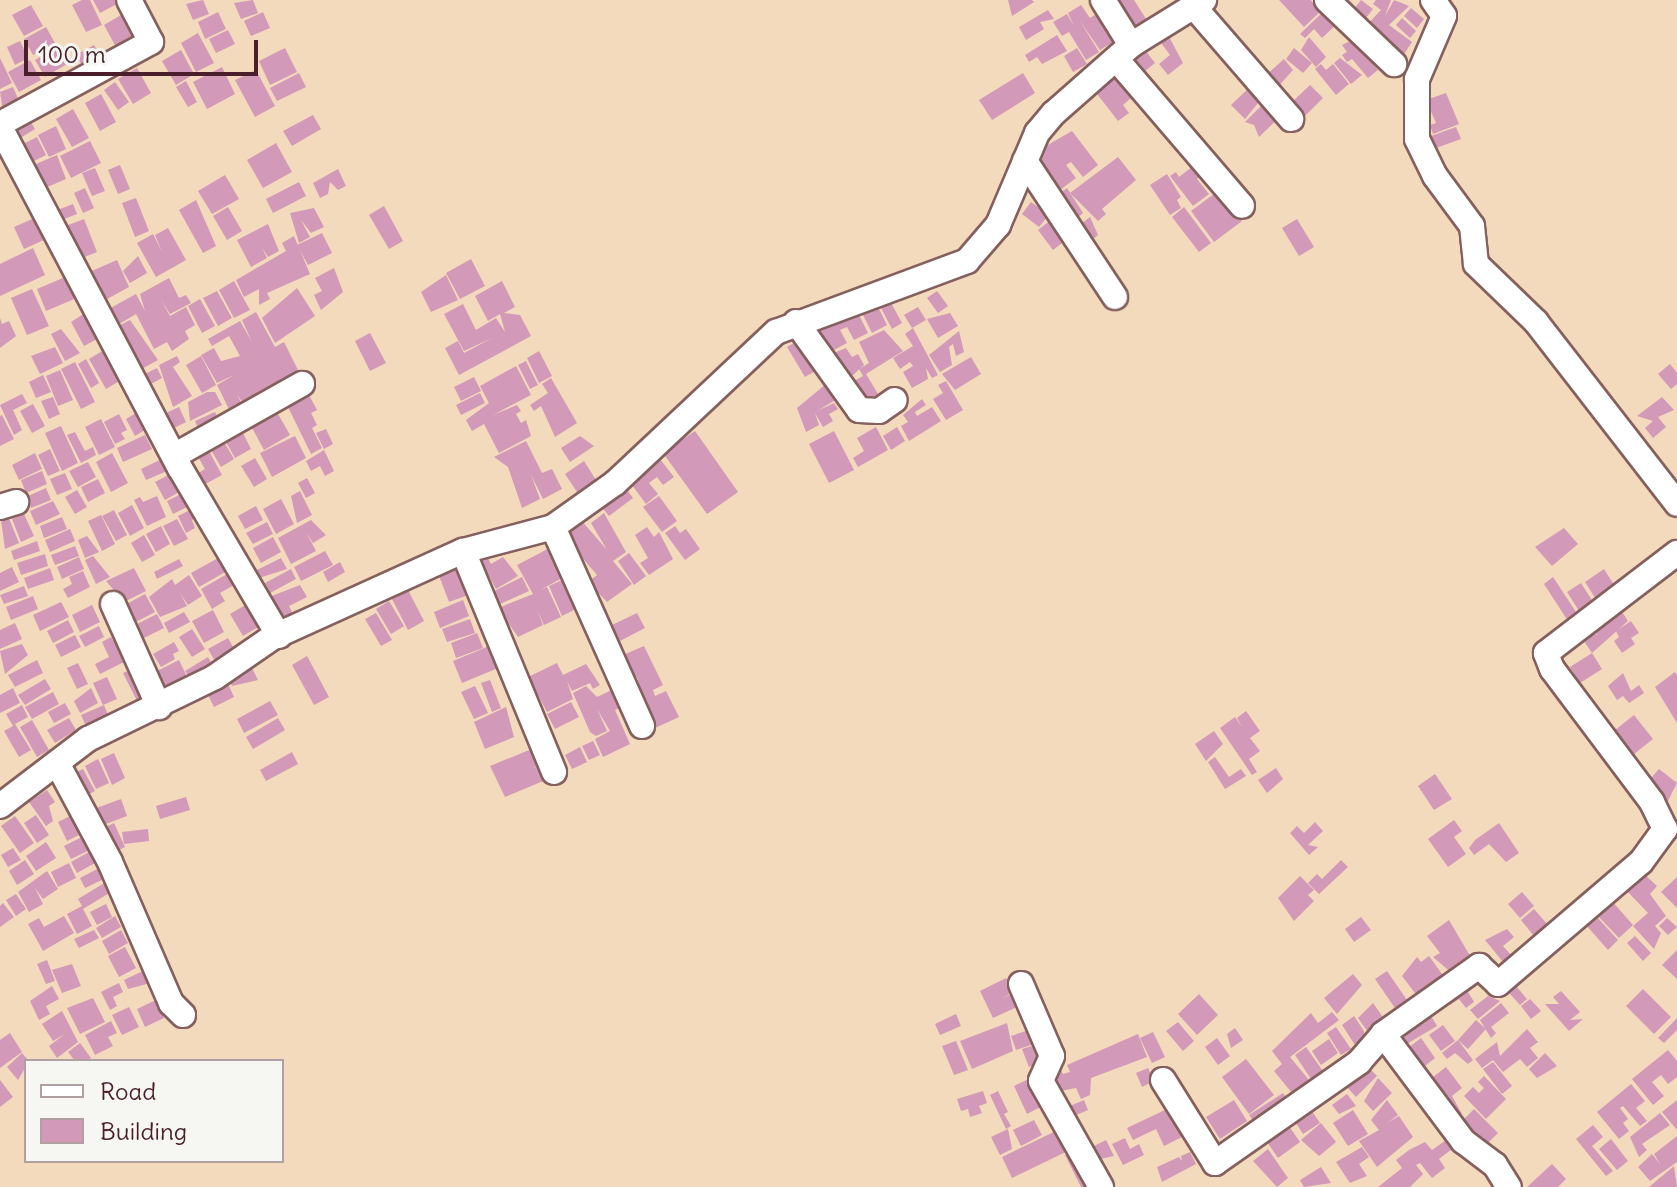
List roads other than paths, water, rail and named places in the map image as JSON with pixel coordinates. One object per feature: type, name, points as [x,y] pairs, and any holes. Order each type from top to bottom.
[{"type":"street","points":[[129,0],[151,42],[0,126],[174,456],[279,636]]},
{"type":"street","points":[[1103,0],[1124,52],[1242,206]]},
{"type":"street","points":[[1327,0],[1394,64]]},
{"type":"street","points":[[1433,0],[1444,16],[1417,79],[1417,139],[1435,176],[1472,226],[1476,264],[1536,322],[1677,504]]},
{"type":"street","points":[[0,806],[88,739],[159,707],[279,636],[463,551],[553,527],[615,483],[776,332],[796,322],[967,261],[998,225],[1037,133],[1054,113],[1124,52],[1200,4],[1291,119]]},
{"type":"street","points":[[1025,161],[1115,297]]},
{"type":"street","points":[[796,322],[859,410],[879,411],[895,400]]},
{"type":"street","points":[[174,456],[302,384]]},
{"type":"street","points":[[553,527],[642,726]]},
{"type":"street","points":[[463,551],[554,772]]},
{"type":"street","points":[[1163,1080],[1215,1163],[1359,1062],[1383,1034],[1479,966],[1498,984],[1641,862],[1665,829],[1652,802],[1552,669],[1546,653],[1677,553]]},
{"type":"street","points":[[113,604],[159,707]]},
{"type":"street","points":[[57,763],[110,862],[171,1003],[183,1015]]},
{"type":"street","points":[[1021,984],[1052,1056],[1041,1081],[1101,1187]]},
{"type":"street","points":[[1383,1034],[1463,1141],[1495,1165],[1509,1187]]}]
